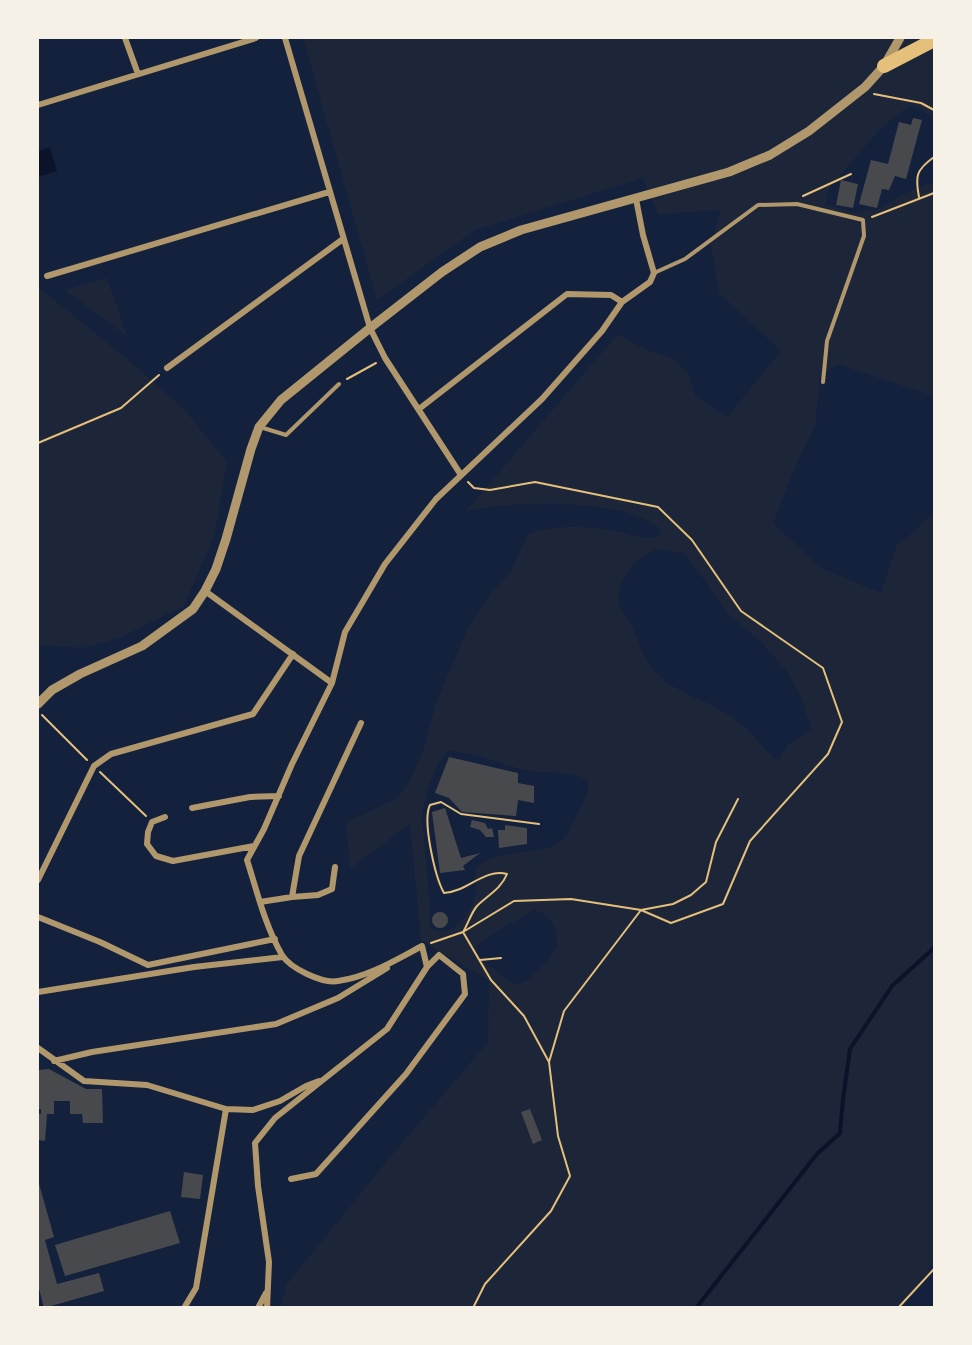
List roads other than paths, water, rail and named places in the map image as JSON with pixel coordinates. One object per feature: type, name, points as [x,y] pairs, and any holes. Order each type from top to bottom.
[{"type":"highway","points":[[884,66],[934,40]]},
{"type":"street","points":[[125,38],[138,74]]},
{"type":"street","points":[[38,105],[256,38]]},
{"type":"street","points":[[285,38],[370,328],[385,358],[461,475]]},
{"type":"street","points":[[38,704],[52,690],[66,681],[142,646],[193,609],[205,591],[226,539],[259,427],[281,400],[442,272],[480,248],[521,230],[729,172],[770,155],[809,131],[865,87],[884,66],[900,38]]},
{"type":"street","points":[[47,276],[329,192]]},
{"type":"street","points":[[427,967],[422,946],[386,966],[357,977],[336,982],[315,979],[283,957],[260,902],[247,860],[264,829],[332,683],[345,632],[385,564],[436,498],[542,399],[602,331],[622,302],[650,282],[654,273],[636,199]]},
{"type":"street","points":[[167,368],[343,239]]},
{"type":"street","points":[[419,409],[567,294],[611,296],[622,302]]},
{"type":"street","points":[[205,591],[332,683]]},
{"type":"street","points":[[38,880],[94,766],[111,754],[252,714],[293,654]]},
{"type":"street","points":[[292,897],[299,856],[361,723]]},
{"type":"street","points":[[192,808],[250,797],[279,796]]},
{"type":"street","points":[[165,817],[152,822],[148,832],[147,844],[156,856],[173,861],[254,846]]},
{"type":"street","points":[[260,902],[318,894],[332,889],[335,867]]},
{"type":"street","points":[[38,917],[100,942],[148,965],[275,939]]},
{"type":"street","points":[[54,1061],[92,1052],[276,1024],[338,998],[408,954]]},
{"type":"street","points":[[267,1308],[269,1262],[258,1186],[255,1143],[276,1118],[387,1029],[427,967],[439,955],[463,974],[465,994],[406,1074],[316,1174],[291,1179]]},
{"type":"street","points":[[38,993],[194,967],[283,957]]},
{"type":"street","points":[[38,1048],[84,1081],[147,1085],[226,1109],[253,1110],[280,1101],[306,1086],[325,1079]]},
{"type":"street","points":[[184,1308],[196,1288],[226,1109]]},
{"type":"street","points":[[258,1308],[267,1290]]},
{"type":"lane","points":[[654,273],[685,259],[758,205],[797,204],[863,220],[864,237],[827,340],[823,382]]},
{"type":"lane","points":[[259,427],[286,435],[339,384]]},
{"type":"waterway","points":[[696,1308],[817,1154],[840,1133],[850,1049],[892,986],[934,948]]}]
